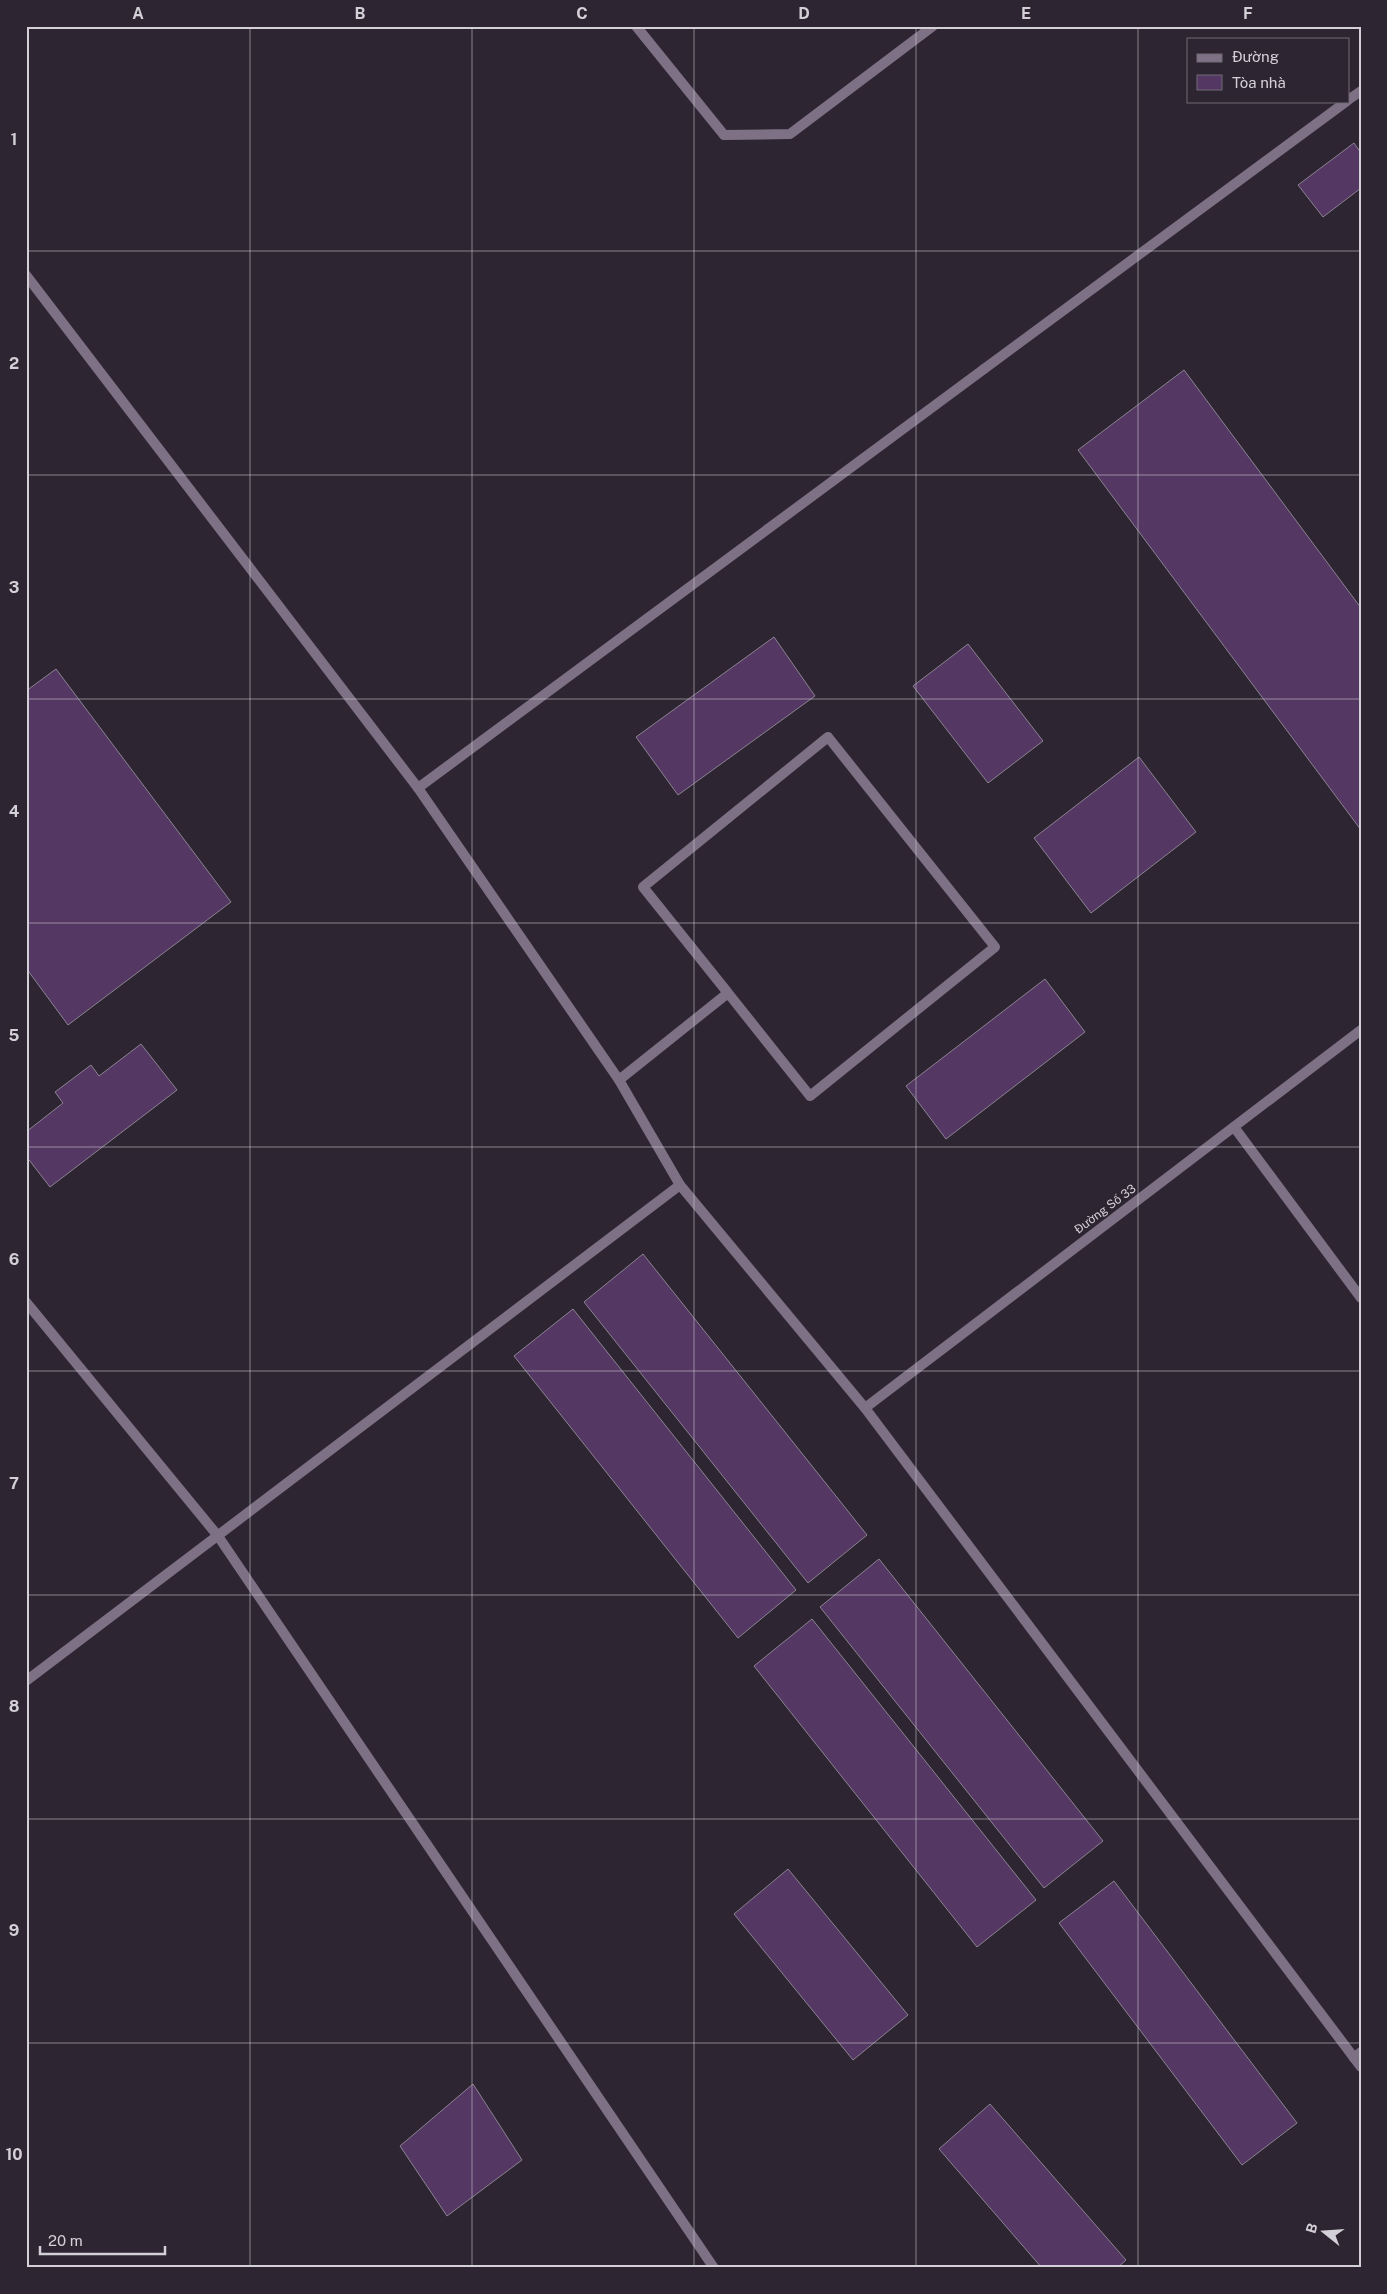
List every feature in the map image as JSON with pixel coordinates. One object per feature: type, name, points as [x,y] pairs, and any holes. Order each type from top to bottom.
[{"type":"street","points":[[636,26],[724,135],[790,134],[933,26]]},
{"type":"street","points":[[1350,99],[1361,91]]},
{"type":"street","points":[[418,788],[1346,102]]},
{"type":"street","points":[[26,275],[418,788],[619,1080],[680,1185],[864,1408],[1357,2055],[1361,2067]]},
{"type":"street","points":[[828,738],[995,947],[810,1096],[728,993],[643,887],[828,738]]},
{"type":"street","points":[[619,1080],[728,993]]},
{"type":"street","name":"Đường Số 33","points":[[864,1408],[1361,1030]]},
{"type":"street","points":[[1234,1127],[1361,1298]]},
{"type":"street","points":[[26,1681],[680,1185]]},
{"type":"street","points":[[26,1302],[218,1536],[714,2268]]},
{"type":"building","points":[[1354,143],[1361,153],[1361,188],[1323,217],[1298,185]]},
{"type":"building","points":[[1184,370],[1361,608],[1361,830],[1078,450]]},
{"type":"building","points":[[774,637],[815,696],[678,795],[636,737]]},
{"type":"building","points":[[968,644],[1043,741],[988,783],[913,686]]},
{"type":"building","points":[[56,669],[231,902],[68,1025],[26,968],[26,691]]},
{"type":"building","points":[[1139,757],[1196,832],[1091,913],[1034,838]]},
{"type":"building","points":[[1045,979],[1085,1032],[946,1139],[906,1086]]},
{"type":"building","points":[[141,1044],[177,1090],[50,1187],[26,1156],[26,1132],[63,1103],[55,1092],[91,1065],[99,1076]]},
{"type":"building","points":[[643,1254],[867,1535],[808,1583],[584,1302]]},
{"type":"building","points":[[573,1309],[796,1590],[738,1638],[514,1356]]},
{"type":"building","points":[[879,1559],[1103,1841],[1044,1888],[820,1607]]},
{"type":"building","points":[[812,1619],[1036,1900],[977,1947],[754,1666]]},
{"type":"building","points":[[788,1869],[908,2015],[853,2060],[734,1914]]},
{"type":"building","points":[[1114,1881],[1297,2123],[1242,2165],[1059,1923]]},
{"type":"building","points":[[473,2084],[522,2160],[447,2216],[400,2146]]},
{"type":"building","points":[[990,2104],[1126,2260],[1117,2268],[1042,2268],[939,2149]]}]
